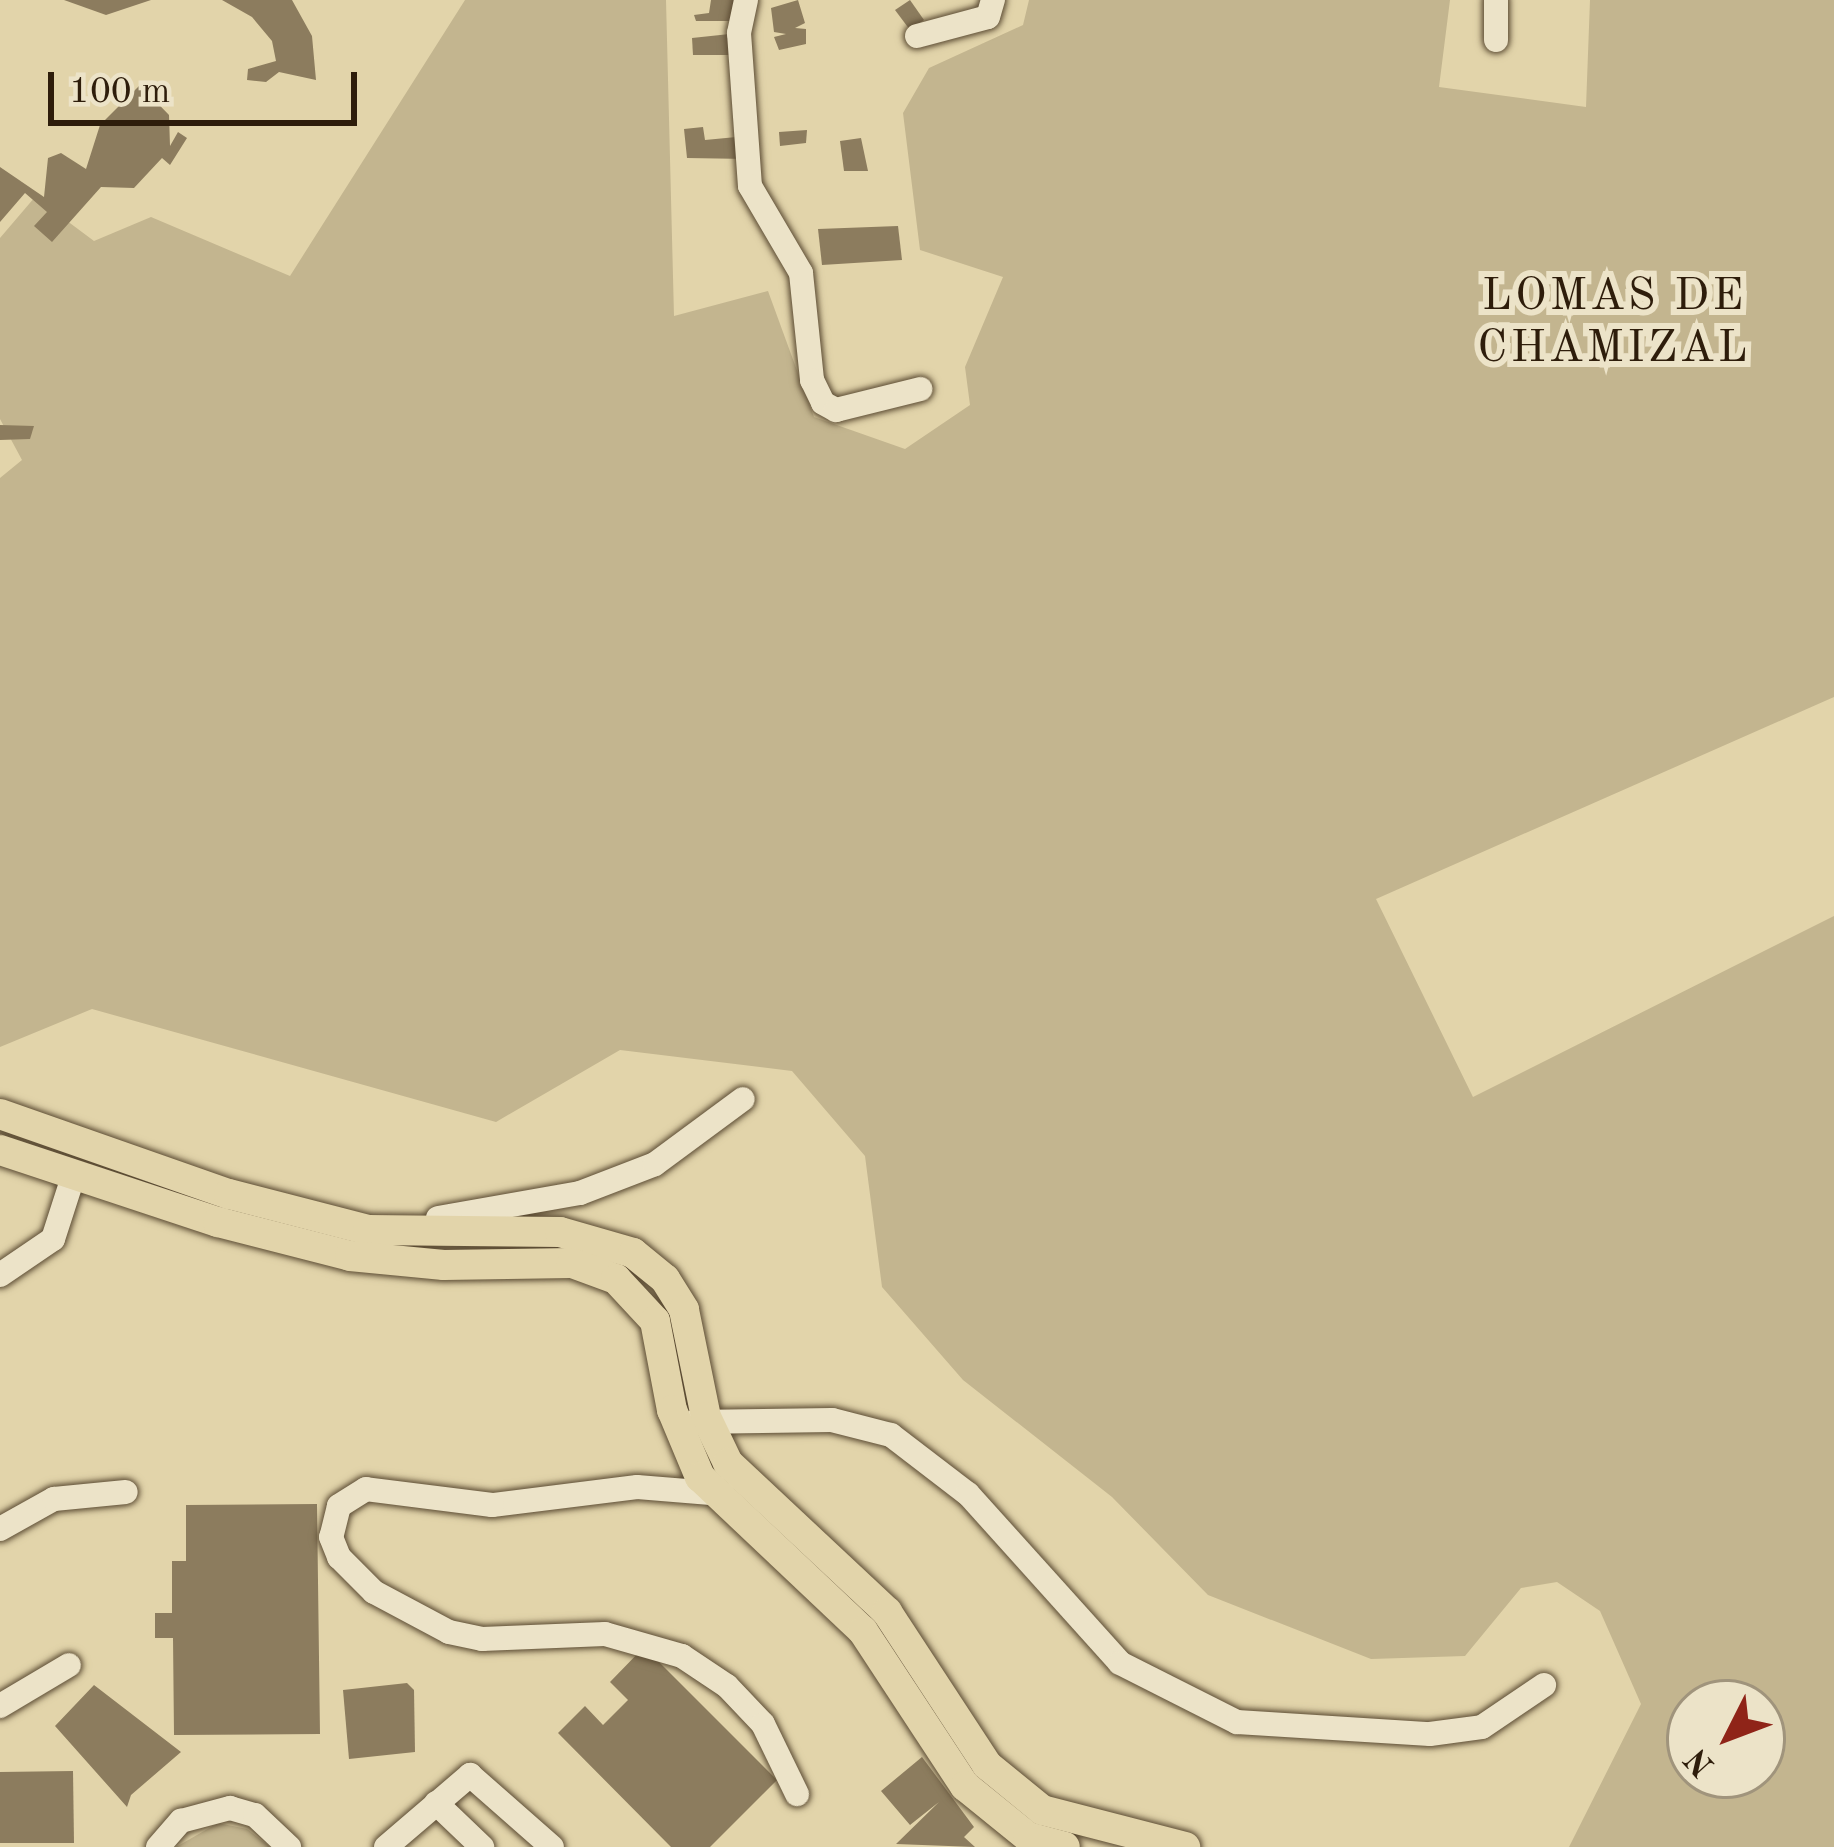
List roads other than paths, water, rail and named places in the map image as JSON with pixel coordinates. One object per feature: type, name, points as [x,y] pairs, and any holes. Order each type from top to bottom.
[{"type":"main road","points":[[0,1114],[229,1193],[368,1230],[579,1233],[633,1253],[665,1279],[684,1310],[700,1477],[729,1486],[887,1612],[958,1727],[1005,1782],[1042,1810],[1185,1847]]},
{"type":"main road","points":[[0,1150],[350,1256],[444,1265],[557,1262],[602,1271],[649,1309],[692,1423]]},
{"type":"main road","points":[[729,1486],[863,1631],[965,1786],[1028,1837],[1065,1847]]},
{"type":"street","points":[[746,0],[739,33],[750,186],[802,273],[812,380],[836,410],[920,388]]},
{"type":"street","points":[[917,36],[988,17],[993,0]]},
{"type":"street","points":[[1496,0],[1496,40]]},
{"type":"street","points":[[368,1230],[386,1218],[493,1214],[580,1193],[655,1164],[743,1099]]},
{"type":"street","points":[[0,1275],[53,1239],[74,1174]]},
{"type":"street","points":[[692,1423],[832,1420],[891,1435],[968,1494],[1120,1663],[1237,1722],[1430,1734],[1482,1727],[1544,1685]]},
{"type":"street","points":[[729,1486],[637,1487],[492,1505],[366,1489],[339,1506],[331,1537],[339,1557],[374,1592],[449,1632],[482,1639],[604,1634],[682,1656],[746,1704],[777,1746],[797,1794]]},
{"type":"street","points":[[0,1528],[54,1499],[126,1492]]},
{"type":"street","points":[[0,1706],[69,1665]]},
{"type":"street","points":[[386,1847],[461,1775],[482,1778],[552,1847]]},
{"type":"street","points":[[436,1803],[482,1847]]},
{"type":"street","points":[[158,1847],[181,1820],[230,1808],[255,1815],[289,1847]]},
{"type":"district","name":"LOMAS DE CHAMIZAL","points":[[1614,324]]}]
